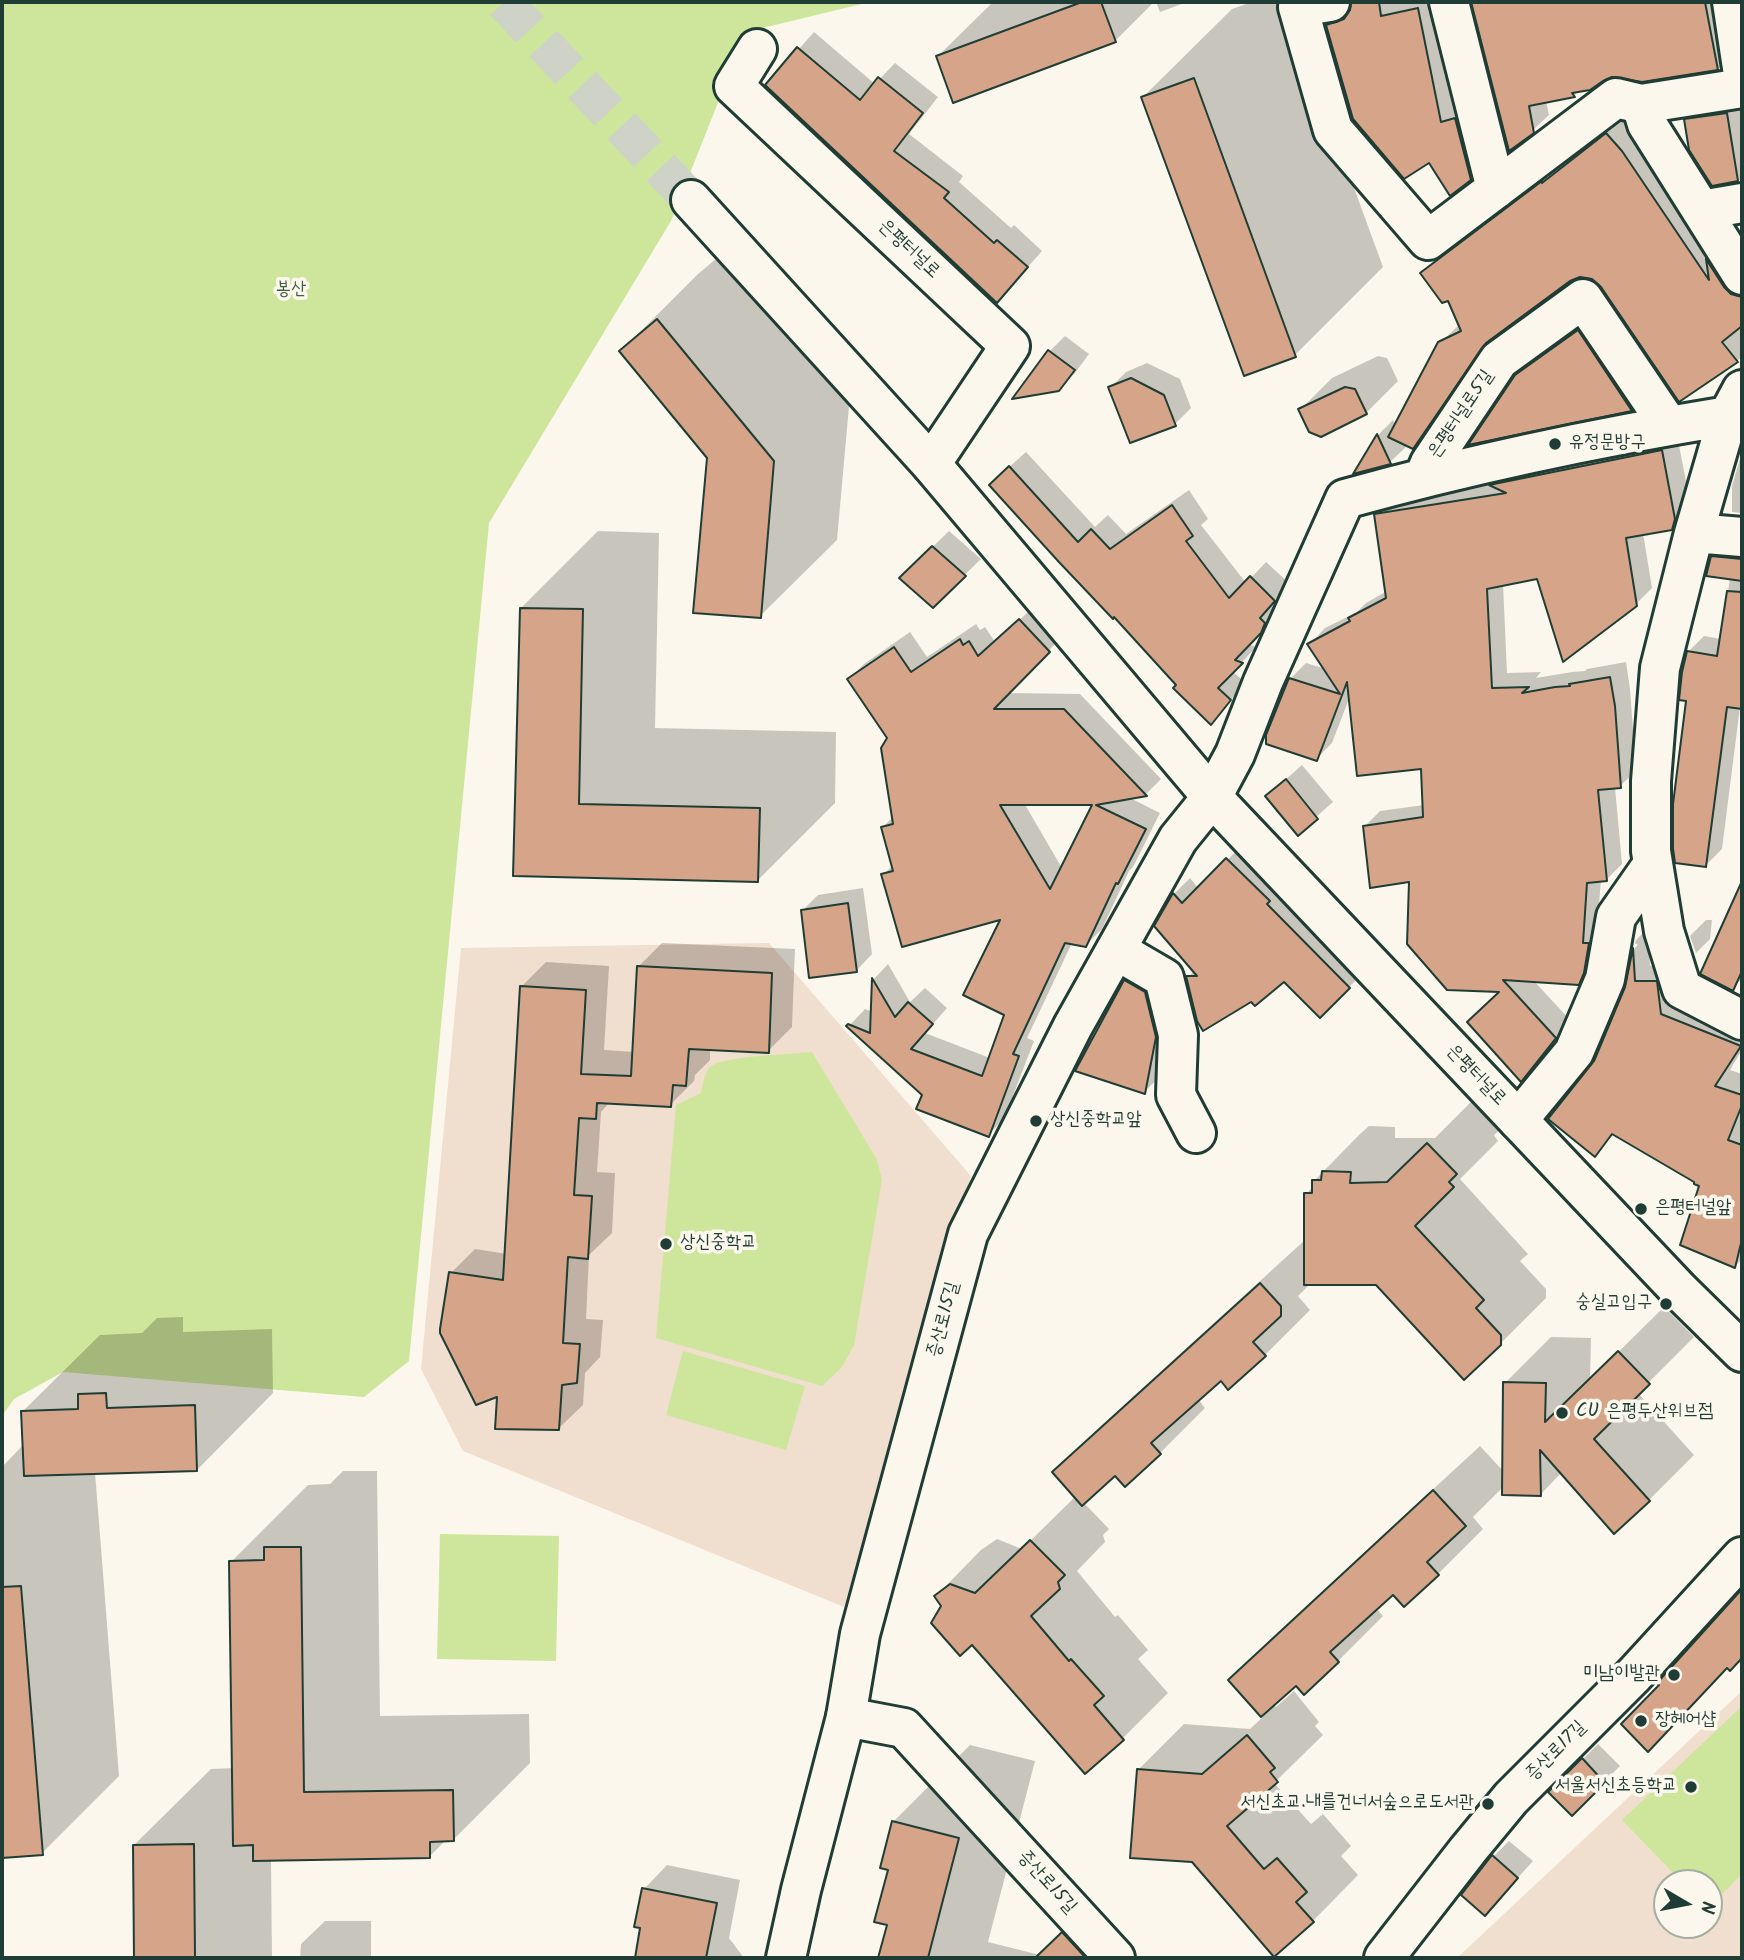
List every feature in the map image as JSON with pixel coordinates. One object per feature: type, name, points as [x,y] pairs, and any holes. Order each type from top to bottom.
[{"type":"street","points":[[1330,2],[1298,7],[1333,130],[1428,240],[1616,98],[1641,104],[1742,88]]},
{"type":"street","points":[[1450,2],[1496,189]]},
{"type":"street","points":[[1732,2],[1742,68]]},
{"type":"street","name":"은평터널로","points":[[757,49],[734,86],[1010,346],[931,464]]},
{"type":"street","points":[[1641,104],[1647,124],[1742,275]]},
{"type":"street","name":"은평터널로","points":[[691,200],[931,464],[1212,797],[1679,1290],[1742,1352]]},
{"type":"street","points":[[1701,210],[1742,203]]},
{"type":"street","name":"은평터널로5길","points":[[1424,477],[1430,463],[1499,360],[1583,299],[1669,426]]},
{"type":"street","name":"은평터널로5길","points":[[1424,477],[1669,426],[1735,403]]},
{"type":"street","name":"은평터널로5길","points":[[1735,403],[1694,533],[1660,668],[1651,781],[1651,851],[1664,931],[1682,989],[1742,1020]]},
{"type":"street","points":[[1212,797],[1235,754],[1263,682],[1345,499],[1424,477]]},
{"type":"street","points":[[1694,533],[1742,537]]},
{"type":"street","name":"증산로15길","points":[[786,1958],[801,1889],[846,1717],[860,1634],[968,1234],[1073,1026],[1178,839],[1212,797]]},
{"type":"street","points":[[1518,1121],[1574,1052],[1605,979],[1616,917],[1653,864]]},
{"type":"street","points":[[1116,950],[1164,978],[1178,1035],[1176,1095],[1196,1132]]},
{"type":"street","name":"증산로17길","points":[[1384,1958],[1511,1798],[1634,1675],[1742,1557]]},
{"type":"street","name":"증산로15길","points":[[846,1717],[904,1728],[1115,1958]]},
{"type":"shaded area","name":"상신중학교","points":[[769,943],[971,1176],[844,1607],[463,1451],[421,1369],[461,948]]},
{"type":"shaded area","name":"서울서신초등학교","points":[[1742,1691],[1742,1958],[1457,1958]]},
{"type":"green space","name":"봉산","points":[[2,2],[870,2],[746,32],[671,221],[489,523],[409,1361],[364,1397],[63,1372],[14,1399],[2,1416]]},
{"type":"green space","points":[[812,1052],[876,1158],[882,1179],[854,1345],[842,1367],[822,1386],[656,1338],[676,1105],[701,1093],[706,1072],[717,1063]]},
{"type":"green space","points":[[683,1351],[805,1386],[786,1450],[666,1415]]},
{"type":"green space","points":[[440,1534],[559,1536],[556,1661],[437,1659]]},
{"type":"green space","points":[[1742,1706],[1742,1874],[1723,1893],[1723,1869],[1669,1869],[1622,1820]]},
{"type":"building","points":[[1082,2],[1101,2],[1116,42],[953,103],[936,56]]},
{"type":"building","points":[[1351,2],[1379,2],[1381,16],[1418,8],[1441,122],[1455,118],[1471,180],[1450,196],[1429,163],[1404,179],[1353,119],[1326,25],[1344,19],[1350,10]]},
{"type":"building","points":[[1471,2],[1705,2],[1718,70],[1642,82],[1612,77],[1590,90],[1572,93],[1575,97],[1529,106],[1534,133],[1509,151]]},
{"type":"building","points":[[797,47],[860,100],[878,77],[923,113],[894,151],[949,192],[944,198],[994,243],[997,240],[1028,267],[997,303],[765,85]]},
{"type":"building","points":[[1194,78],[1296,357],[1244,376],[1141,97]]},
{"type":"building","points":[[1727,113],[1738,181],[1712,186],[1689,150],[1684,119]]},
{"type":"building","points":[[1606,133],[1622,151],[1709,280],[1706,259],[1724,287],[1731,294],[1742,297],[1742,326],[1722,342],[1738,362],[1679,402],[1601,287],[1592,279],[1580,277],[1570,281],[1486,343],[1413,449],[1388,437],[1438,342],[1461,331],[1448,301],[1442,303],[1420,273]]},
{"type":"building","points":[[657,319],[774,461],[761,618],[693,613],[707,458],[619,351]]},
{"type":"building","points":[[1578,330],[1632,411],[1468,445],[1515,375]]},
{"type":"building","points":[[1048,350],[1075,370],[1059,391],[1012,399]]},
{"type":"building","points":[[1131,378],[1164,395],[1176,426],[1130,443],[1108,387]]},
{"type":"building","points":[[1345,387],[1355,389],[1367,414],[1321,437],[1309,432],[1298,409]]},
{"type":"building","points":[[1377,434],[1391,464],[1353,474]]},
{"type":"building","points":[[1662,450],[1675,519],[1672,530],[1626,538],[1637,606],[1563,662],[1537,579],[1487,589],[1492,688],[1529,687],[1522,693],[1610,677],[1615,706],[1621,788],[1598,790],[1607,881],[1587,883],[1583,943],[1589,943],[1579,985],[1503,980],[1556,1038],[1521,1082],[1467,1022],[1499,992],[1447,990],[1407,944],[1409,882],[1370,888],[1363,826],[1423,817],[1421,769],[1357,776],[1347,682],[1317,761],[1266,744],[1266,735],[1289,678],[1340,694],[1307,644],[1386,598],[1374,514],[1506,493],[1489,485]]},
{"type":"building","points":[[1009,466],[1078,542],[1091,529],[1110,549],[1172,505],[1193,536],[1186,541],[1229,598],[1250,576],[1275,601],[1260,618],[1265,623],[1261,633],[1235,660],[1243,663],[1218,688],[1231,700],[1211,725],[1173,688],[1176,685],[989,485]]},
{"type":"building","points":[[932,546],[966,576],[933,608],[899,578]]},
{"type":"building","points":[[1711,556],[1742,559],[1742,581],[1706,576]]},
{"type":"building","points":[[1727,591],[1742,592],[1742,709],[1727,707],[1706,867],[1675,863],[1673,804],[1686,701],[1679,700],[1682,672],[1687,651],[1717,656]]},
{"type":"building","points":[[520,608],[583,609],[579,804],[760,808],[758,882],[513,876]]},
{"type":"building","points":[[1019,619],[1050,652],[994,709],[1064,709],[1147,796],[1096,805],[1146,829],[1118,884],[1116,883],[1086,947],[1065,943],[1013,1054],[1019,1056],[989,1137],[916,1109],[922,1095],[846,1026],[848,1024],[870,1033],[872,978],[895,1017],[908,1002],[933,1024],[911,1049],[982,1076],[1004,1015],[963,995],[1000,920],[902,947],[881,874],[893,871],[881,827],[893,824],[881,748],[887,738],[847,679],[894,647],[911,672],[960,639],[963,645],[969,641],[978,656]],"holes":[[[1000,805],[1092,805],[1050,889]]]},
{"type":"building","points":[[1286,779],[1318,819],[1298,836],[1265,796]]},
{"type":"building","points":[[1226,858],[1270,901],[1267,904],[1350,988],[1320,1018],[1284,982],[1255,1006],[1251,1002],[1203,1031],[1197,1021],[1186,976],[1197,976],[1154,926],[1173,893],[1182,903]]},
{"type":"building","points":[[1742,881],[1742,971],[1733,991],[1700,974]]},
{"type":"building","points":[[848,903],[857,972],[809,978],[801,910]]},
{"type":"building","points":[[1633,948],[1635,981],[1657,981],[1661,1014],[1741,1046],[1715,1086],[1742,1095],[1742,1105],[1728,1140],[1742,1145],[1742,1239],[1735,1268],[1680,1245],[1699,1186],[1694,1182],[1612,1134],[1595,1157],[1548,1119],[1594,1061],[1625,987]]},
{"type":"building","points":[[637,966],[772,973],[769,1053],[689,1049],[686,1086],[673,1085],[671,1107],[597,1103],[596,1119],[579,1118],[574,1195],[592,1196],[588,1259],[568,1257],[563,1343],[580,1344],[577,1383],[562,1385],[559,1430],[495,1429],[497,1397],[476,1405],[440,1329],[449,1272],[503,1280],[520,986],[586,990],[581,1074],[631,1076]]},
{"type":"building","points":[[1124,980],[1145,992],[1156,1037],[1145,1094],[1075,1071]]},
{"type":"building","points":[[1427,1143],[1457,1174],[1449,1182],[1454,1187],[1415,1226],[1484,1300],[1476,1308],[1501,1335],[1501,1345],[1464,1380],[1376,1285],[1304,1285],[1304,1193],[1312,1193],[1312,1180],[1321,1180],[1322,1171],[1351,1172],[1350,1183],[1387,1182]]},
{"type":"building","points":[[1260,1283],[1281,1306],[1281,1316],[1253,1342],[1266,1356],[1228,1390],[1221,1381],[1151,1443],[1161,1454],[1125,1487],[1115,1476],[1082,1506],[1052,1472]]},
{"type":"building","points":[[1618,1351],[1650,1384],[1594,1439],[1650,1501],[1614,1534],[1540,1450],[1541,1496],[1502,1495],[1503,1382],[1546,1383],[1545,1422]]},
{"type":"building","points":[[106,1393],[107,1408],[195,1405],[197,1471],[24,1476],[21,1411],[78,1409],[78,1394]]},
{"type":"building","points":[[1433,1490],[1466,1526],[1427,1562],[1439,1575],[1404,1607],[1393,1595],[1330,1652],[1339,1662],[1304,1695],[1296,1686],[1261,1717],[1228,1680]]},
{"type":"building","points":[[1030,1540],[1065,1575],[1058,1582],[1060,1589],[1031,1616],[1069,1661],[1071,1659],[1104,1696],[1094,1705],[1124,1740],[1085,1774],[972,1645],[960,1656],[931,1623],[941,1606],[934,1596],[950,1584],[975,1593]]},
{"type":"building","points":[[264,1547],[301,1547],[304,1792],[453,1790],[454,1841],[430,1842],[430,1858],[253,1861],[253,1845],[233,1846],[229,1561],[264,1560]]},
{"type":"building","points":[[21,1586],[43,1855],[2,1858],[2,1587]]},
{"type":"building","points":[[1742,1589],[1742,1658],[1730,1671],[1727,1668],[1648,1752],[1621,1724],[1659,1685],[1657,1683]]},
{"type":"building","points":[[1247,1735],[1275,1768],[1270,1772],[1278,1782],[1227,1826],[1264,1869],[1277,1858],[1307,1892],[1296,1902],[1314,1922],[1274,1957],[1192,1862],[1130,1858],[1137,1769],[1202,1774]]},
{"type":"building","points":[[1582,1758],[1605,1783],[1572,1816],[1548,1792]]},
{"type":"building","points":[[892,1821],[959,1838],[928,1958],[878,1958],[887,1925],[874,1922],[888,1870],[880,1868]]},
{"type":"building","points":[[194,1844],[195,1958],[134,1958],[133,1845]]},
{"type":"building","points":[[1492,1855],[1518,1878],[1485,1916],[1461,1895]]},
{"type":"building","points":[[642,1888],[717,1903],[706,1958],[635,1958],[640,1928],[634,1927]]},
{"type":"building","points":[[1062,1932],[1086,1958],[1035,1958]]},
{"type":"tunnel","points":[[504,2],[691,200]]},
{"type":"place","name":"유정문방구","points":[[1555,444]]},
{"type":"place","name":"상신중학교앞","points":[[1036,1121]]},
{"type":"place","name":"은평터널앞","points":[[1641,1209]]},
{"type":"place","name":"상신중학교","points":[[666,1244]]},
{"type":"place","name":"숭실고입구","points":[[1666,1304]]},
{"type":"place","name":"CU 은평두산위브점","points":[[1562,1413]]},
{"type":"place","name":"미남이발관","points":[[1674,1675]]},
{"type":"place","name":"장헤어샵","points":[[1641,1721]]},
{"type":"place","name":"서울서신초등학교","points":[[1691,1787]]},
{"type":"place","name":"서신초교.내를건너서숲으로도서관","points":[[1488,1804]]}]
